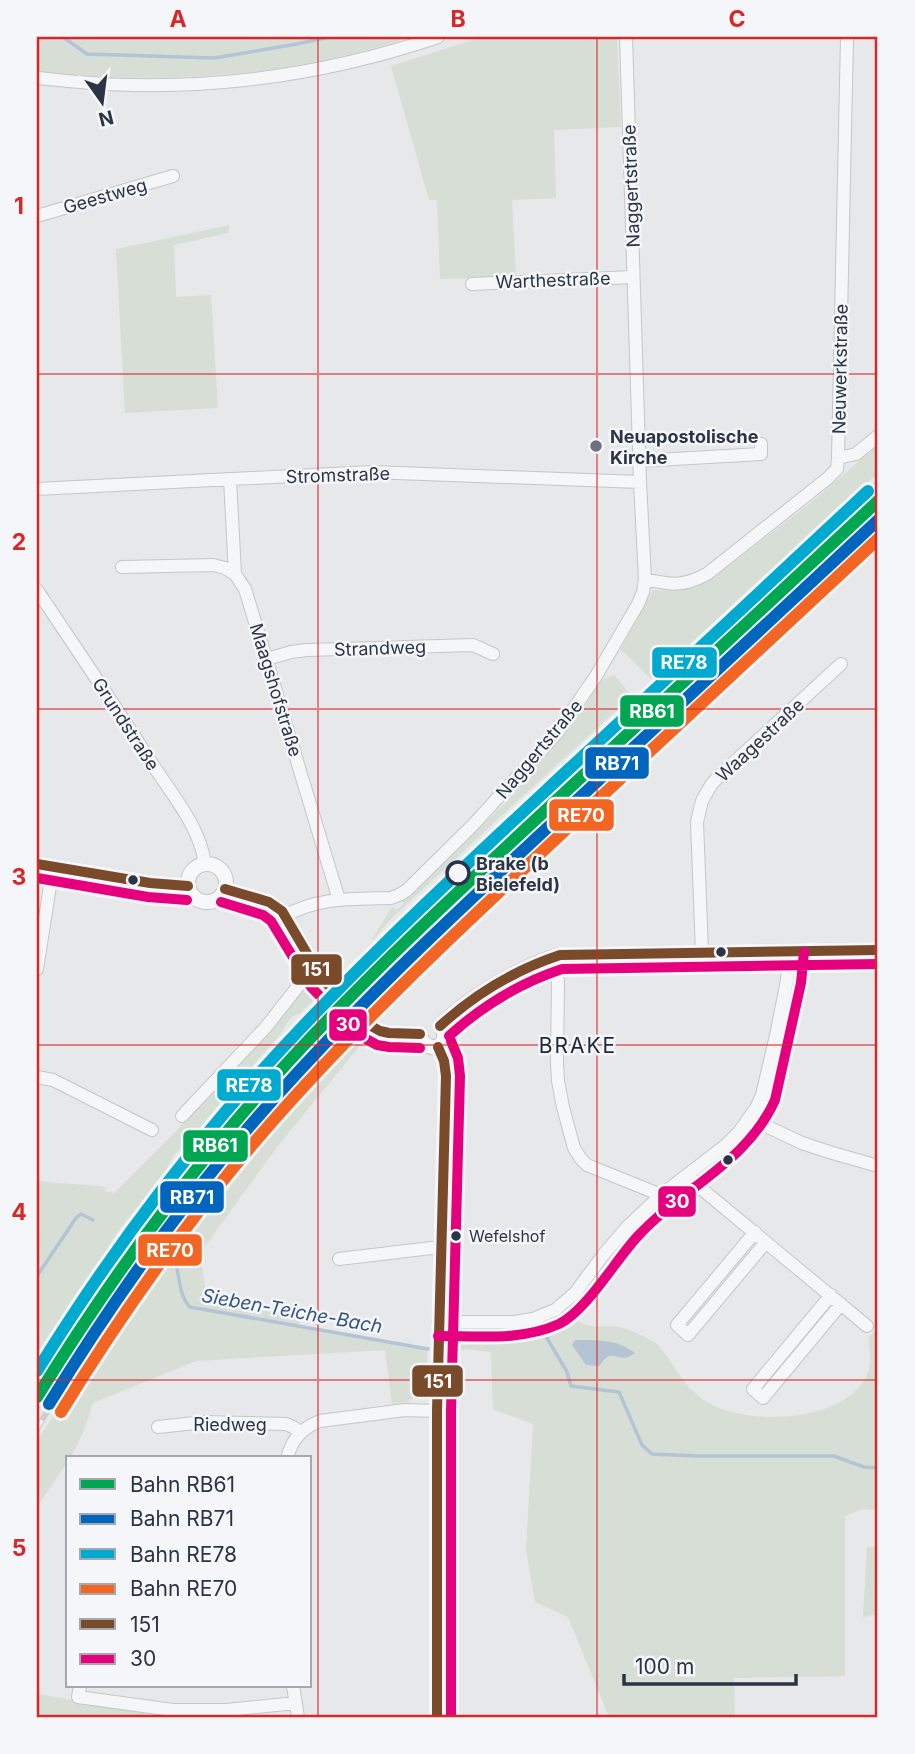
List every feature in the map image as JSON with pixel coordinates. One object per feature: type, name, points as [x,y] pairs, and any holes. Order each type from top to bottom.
[{"type":"main road","points":[[37,864],[150,883],[188,886]]},
{"type":"main road","points":[[205,864],[218,867],[225,877],[222,896],[209,902],[195,898],[188,886],[190,874],[205,864]]},
{"type":"main road","points":[[225,889],[276,906],[328,986],[366,1023],[389,1034],[420,1034]]},
{"type":"main road","points":[[440,1026],[472,999],[535,964],[569,954],[878,950]]},
{"type":"main road","points":[[435,1023],[440,1026],[444,1032],[442,1043],[438,1046],[426,1046],[420,1034],[424,1026],[435,1023]]},
{"type":"street","points":[[37,78],[132,85],[211,83],[329,67],[438,37]]},
{"type":"street","name":"Naggertstraße","points":[[285,916],[308,905],[339,900],[391,898],[401,894],[473,825],[557,733],[625,627],[643,592],[645,579],[626,37]]},
{"type":"street","name":"Neuwerkstraße","points":[[645,579],[675,585],[707,574],[837,469],[847,37]]},
{"type":"street","name":"Geestweg","points":[[37,216],[173,176]]},
{"type":"street","name":"Warthestraße","points":[[472,284],[633,277]]},
{"type":"street","points":[[838,458],[856,454],[878,436]]},
{"type":"street","points":[[639,461],[761,454],[761,444]]},
{"type":"street","name":"Stromstraße","points":[[37,489],[371,472],[640,482]]},
{"type":"street","name":"Maagshofstraße","points":[[230,479],[235,573],[245,589],[339,900]]},
{"type":"street","points":[[122,568],[213,565],[235,573]]},
{"type":"street","name":"Grundstraße","points":[[37,590],[186,816],[196,833],[205,864]]},
{"type":"street","name":"Strandweg","points":[[267,659],[307,650],[473,645],[493,654]]},
{"type":"street","name":"Waagestraße","points":[[702,952],[697,822],[702,801],[719,776],[841,664]]},
{"type":"street","points":[[37,969],[53,867]]},
{"type":"street","points":[[438,1322],[515,1322],[533,1319],[555,1310],[575,1293],[628,1226],[661,1195],[726,1145],[757,1108],[766,1080],[790,951]]},
{"type":"street","points":[[551,958],[558,981],[558,1081],[562,1107],[574,1148],[587,1165],[661,1195]]},
{"type":"street","points":[[183,1116],[265,1027],[314,966]]},
{"type":"street","points":[[437,1717],[438,1322],[446,1076],[438,1046]]},
{"type":"street","points":[[37,1077],[53,1080],[152,1129]]},
{"type":"street","points":[[749,1118],[802,1143],[878,1166]]},
{"type":"street","points":[[686,1176],[867,1326]]},
{"type":"street","points":[[755,1232],[677,1325],[682,1330],[688,1335],[766,1242]]},
{"type":"street","points":[[339,1259],[440,1247]]},
{"type":"street","points":[[831,1295],[753,1390],[763,1398],[841,1304]]},
{"type":"street","points":[[288,1456],[293,1442],[309,1425],[329,1419],[405,1410],[437,1411]]},
{"type":"street","name":"Riedweg","points":[[158,1427],[204,1422],[286,1424],[300,1432]]},
{"type":"street","points":[[80,1688],[78,1697],[173,1710],[226,1710],[296,1703]]},
{"type":"street","points":[[293,1688],[298,1717]]},
{"type":"shaded area","points":[[37,37],[411,37],[366,51],[273,69],[226,75],[131,78],[37,71]]},
{"type":"shaded area","points":[[482,37],[617,37],[621,127],[554,130],[556,198],[512,200],[516,277],[440,279],[437,200],[429,200],[391,66]]},
{"type":"shaded area","points":[[230,225],[228,233],[174,245],[176,297],[211,295],[218,408],[125,413],[116,249]]},
{"type":"shaded area","points":[[878,445],[878,473],[651,679],[620,650],[653,590],[681,589],[707,582],[809,504]]},
{"type":"shaded area","points":[[614,675],[632,696],[391,919],[373,940],[392,907],[397,910],[403,900],[413,894],[507,801],[567,731],[601,680]]},
{"type":"shaded area","points":[[307,984],[315,984],[320,994],[292,1017],[249,1070],[235,1080],[221,1102],[174,1155],[166,1170],[112,1240],[106,1255],[85,1285],[72,1299],[37,1361],[37,1181],[107,1187],[104,1191],[114,1193],[177,1130]]},
{"type":"shaded area","points":[[357,1031],[364,1035],[358,1048],[277,1147],[200,1253],[207,1301],[302,1317],[298,1327],[427,1350],[428,1373],[422,1392],[409,1402],[392,1404],[385,1350],[196,1361],[93,1403],[74,1452],[71,1456],[66,1456],[66,1464],[37,1507],[37,1441],[96,1345],[197,1206],[218,1191],[260,1139]]},
{"type":"shaded area","points":[[568,1316],[587,1325],[628,1329],[654,1342],[686,1383],[707,1402],[724,1410],[768,1417],[814,1412],[835,1405],[853,1394],[868,1373],[869,1337],[878,1328],[878,1510],[863,1509],[845,1516],[845,1676],[734,1678],[735,1717],[609,1717],[568,1617],[535,1602],[526,1550],[533,1424],[493,1409],[491,1352],[465,1349],[449,1353],[449,1345],[467,1331],[530,1331]]},
{"type":"shaded area","points":[[867,1547],[878,1547],[878,1614],[863,1617]]},
{"type":"shaded area","points":[[37,1694],[146,1712],[145,1717],[37,1717]]},
{"type":"water","points":[[575,1340],[614,1343],[635,1353],[626,1358],[610,1356],[599,1366],[586,1365],[572,1345]]},
{"type":"waterway","points":[[63,37],[87,54],[214,58],[329,37]]},
{"type":"waterway","name":"Sieben-Teiche-Bach","points":[[37,1276],[76,1218],[81,1214],[93,1220]]},
{"type":"waterway","name":"Sieben-Teiche-Bach","points":[[177,1269],[182,1294],[190,1307],[428,1349]]},
{"type":"waterway","name":"Sieben-Teiche-Bach","points":[[547,1338],[567,1372],[571,1386],[619,1392],[642,1445],[652,1454],[834,1456],[864,1467],[878,1468]]},
{"type":"railway","points":[[37,1429],[67,1377],[133,1277],[206,1181],[284,1089],[425,947],[878,522]]},
{"type":"rail line","name":"RE78","points":[[37,1371],[104,1269],[151,1204],[227,1110],[308,1021],[437,893],[868,491]]},
{"type":"rail line","name":"RB61","points":[[37,1397],[83,1325],[156,1221],[236,1121],[309,1039],[466,884],[878,501]]},
{"type":"rail line","name":"RB71","points":[[49,1404],[119,1297],[195,1193],[249,1127],[326,1042],[448,921],[878,520]]},
{"type":"rail line","name":"RE70","points":[[61,1412],[106,1341],[179,1237],[293,1098],[405,982],[482,908],[878,539]]},
{"type":"transit line","name":"151","points":[[37,864],[150,883],[188,886]]},
{"type":"transit line","name":"30","points":[[37,878],[148,897],[187,900]]},
{"type":"transit line","name":"151","points":[[225,889],[269,902],[282,911],[322,979],[366,1023],[389,1033],[420,1034]]},
{"type":"transit line","name":"30","points":[[221,902],[263,915],[271,921],[311,987],[357,1034],[377,1045],[420,1048]]},
{"type":"transit line","name":"151","points":[[440,1026],[496,984],[560,955],[878,950]]},
{"type":"transit line","name":"30","points":[[438,1336],[484,1337],[530,1333],[569,1318],[600,1285],[637,1237],[748,1141],[775,1100],[801,983],[804,952]]},
{"type":"transit line","name":"30","points":[[449,1036],[502,996],[562,969],[878,964]]},
{"type":"transit line","name":"30","points":[[451,1041],[458,1058],[460,1076],[451,1411],[451,1717]]},
{"type":"transit line","name":"151","points":[[437,1717],[437,1411],[446,1076],[438,1047]]},
{"type":"place","name":"Neuapostolische Kirche","points":[[596,446]]},
{"type":"place","name":"Brake (b Bielefeld)","points":[[458,873]]},
{"type":"place","name":"Wefelshof","points":[[456,1236]]},
{"type":"district","name":"BRAKE","points":[[578,1045]]}]
